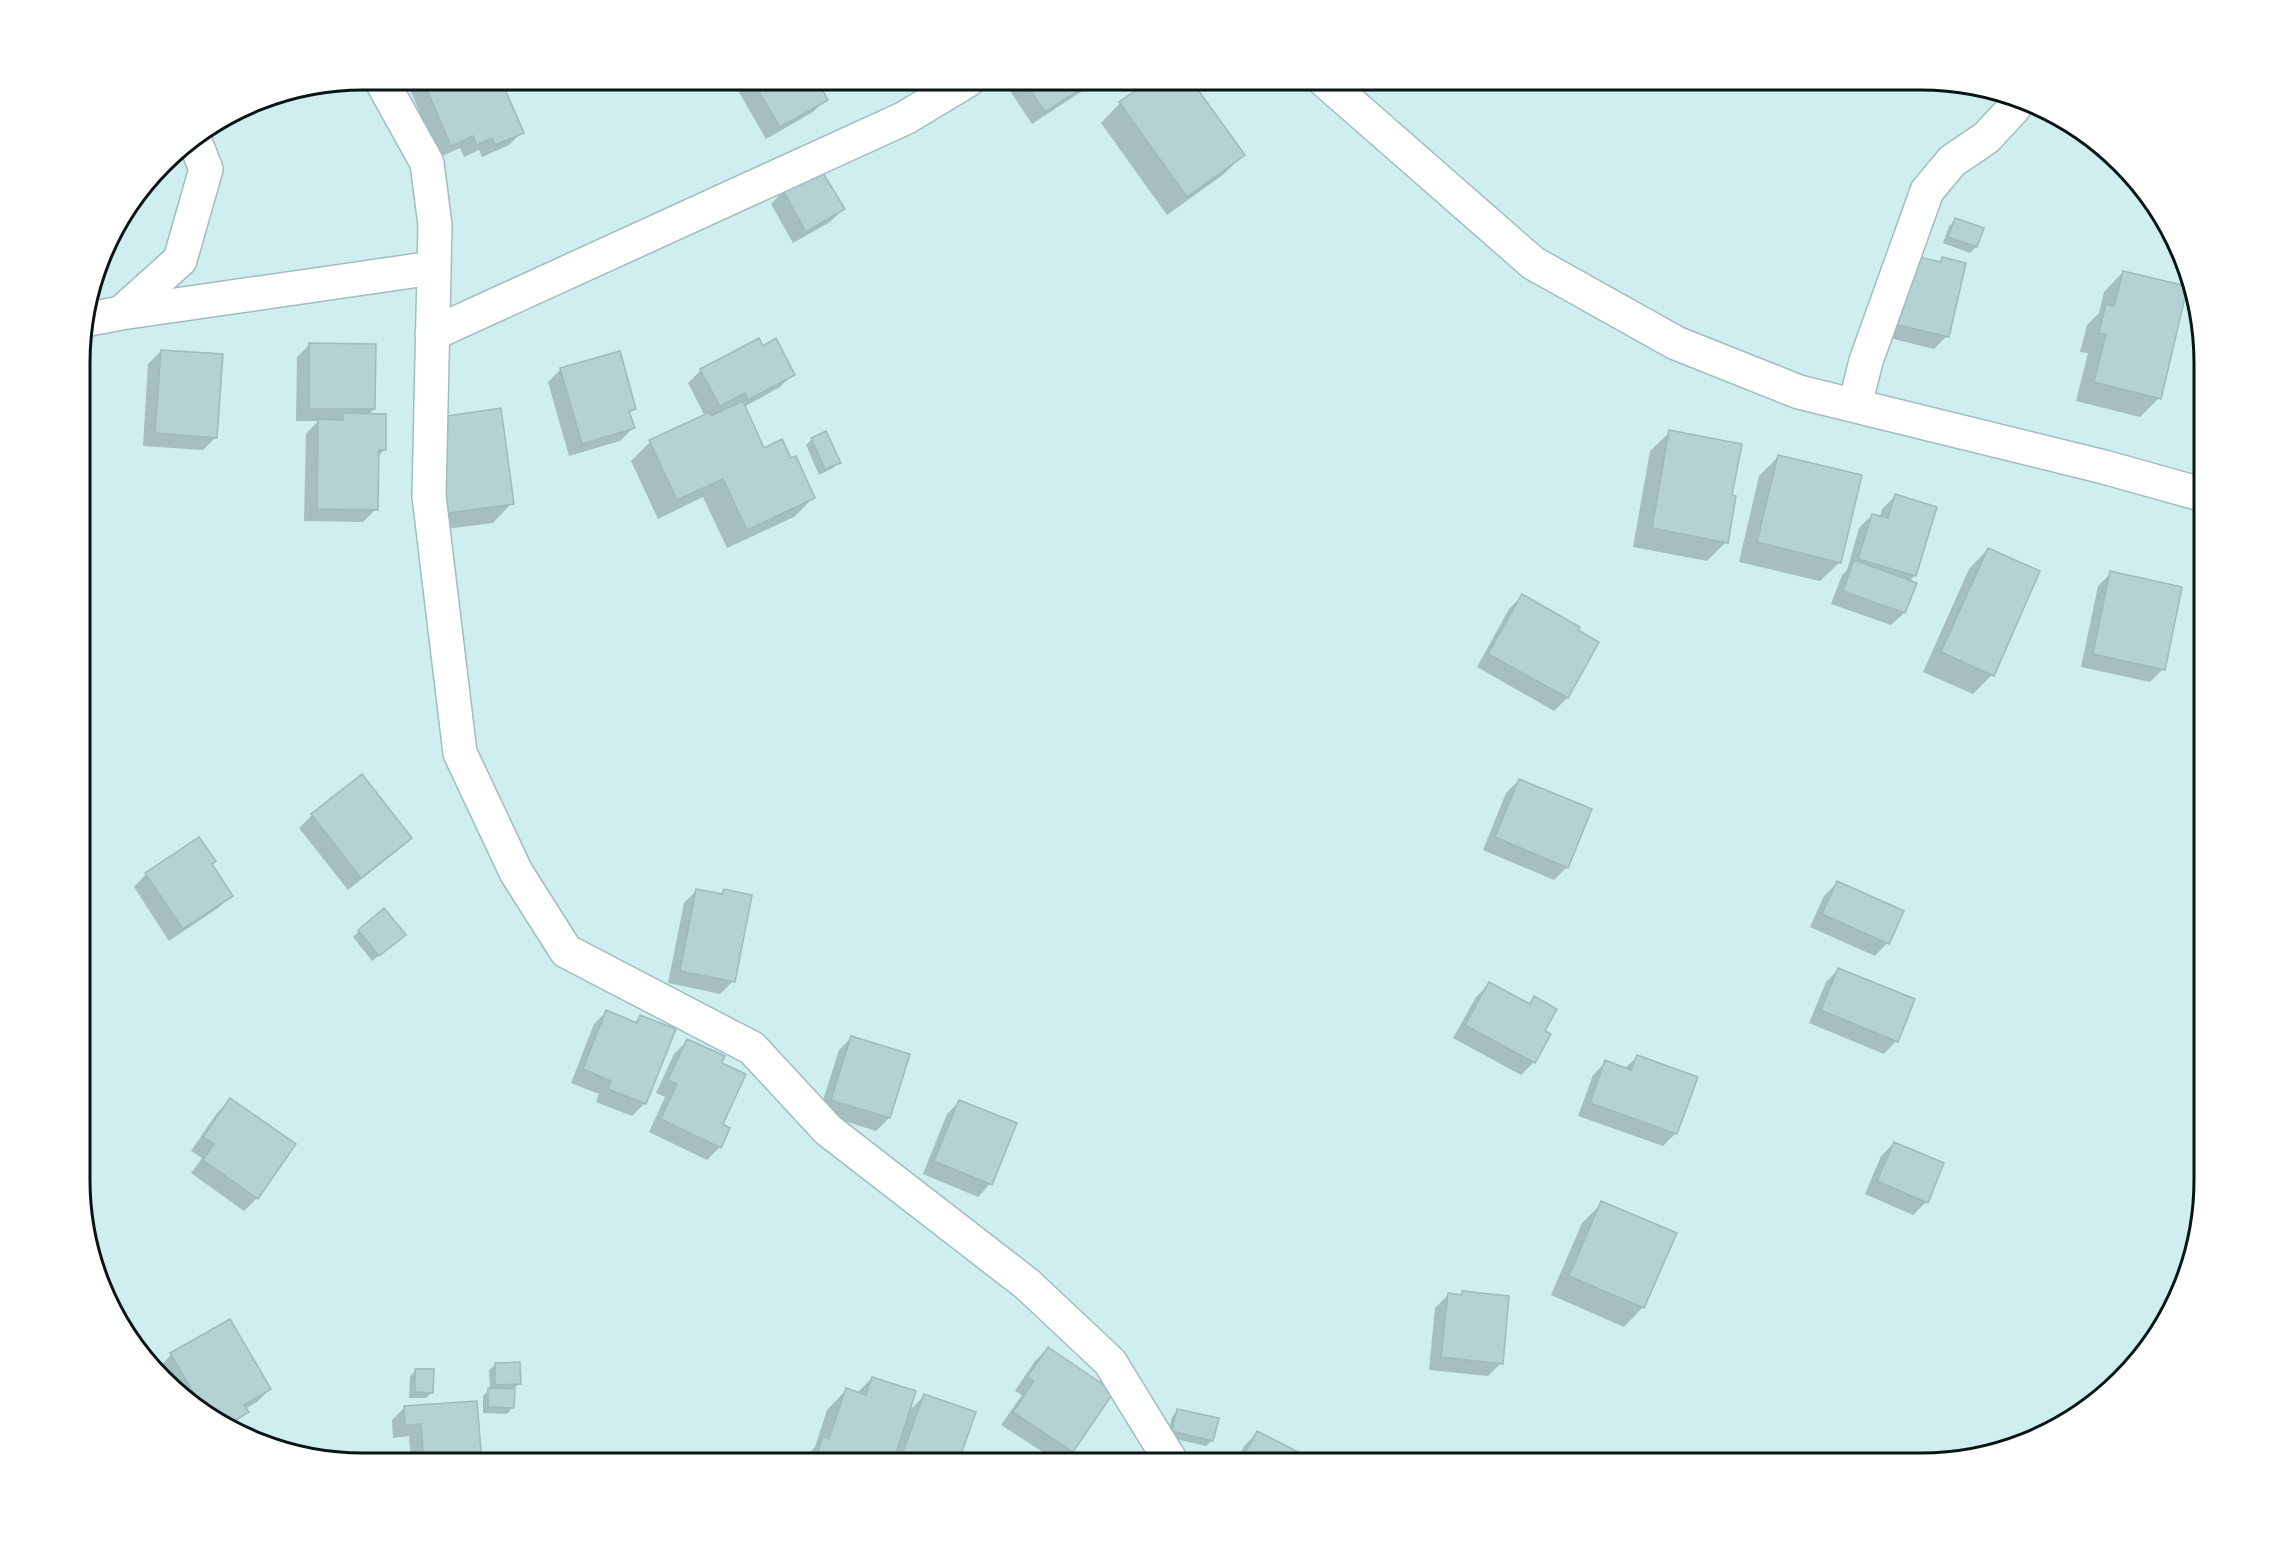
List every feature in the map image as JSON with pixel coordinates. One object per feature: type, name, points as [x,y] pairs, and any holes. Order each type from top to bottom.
[{"type":"street","points":[[387,90],[427,163],[435,225],[429,496],[460,753],[516,872],[566,951],[752,1048],[828,1130],[1028,1284],[1110,1362],[1166,1453]]},
{"type":"street","points":[[432,334],[905,118],[951,90]]},
{"type":"street","points":[[1335,90],[1533,264],[1676,343],[1799,392],[2104,466],[2194,492]]},
{"type":"street","points":[[1855,405],[1866,361],[1927,192],[1952,161],[1986,138],[2014,106]]},
{"type":"street","points":[[121,313],[180,260],[206,169],[197,146]]},
{"type":"street","points":[[93,318],[433,268]]},
{"type":"building","points":[[427,90],[505,90],[524,133],[495,145],[492,138],[477,145],[473,136],[451,146]]},
{"type":"building","points":[[758,90],[822,90],[828,100],[780,127]]},
{"type":"building","points":[[1031,90],[1079,90],[1045,112]]},
{"type":"building","points":[[1136,90],[1198,90],[1245,155],[1187,197],[1119,102]]},
{"type":"building","points":[[820,168],[845,209],[806,232],[783,190]]},
{"type":"building","points":[[1955,218],[1984,228],[1977,247],[1948,237]]},
{"type":"building","points":[[1910,255],[1941,262],[1942,257],[1966,263],[1949,337],[1894,324]]},
{"type":"building","points":[[2123,271],[2183,285],[2186,295],[2161,399],[2094,382],[2106,334],[2099,333],[2106,304],[2114,306]]},
{"type":"building","points":[[759,338],[763,346],[776,338],[795,375],[748,400],[745,393],[720,406],[700,369]]},
{"type":"building","points":[[309,343],[376,344],[375,409],[309,409]]},
{"type":"building","points":[[161,350],[223,354],[217,438],[155,433]]},
{"type":"building","points":[[620,351],[636,409],[629,411],[635,428],[582,444],[560,368]]},
{"type":"building","points":[[743,401],[764,448],[782,439],[791,458],[796,456],[815,498],[747,530],[723,479],[677,500],[649,440],[710,412],[711,416]]},
{"type":"building","points":[[501,408],[514,504],[448,513],[434,418]]},
{"type":"building","points":[[343,413],[386,414],[386,450],[379,450],[378,510],[317,509],[318,419],[343,420]]},
{"type":"building","points":[[1669,430],[1742,444],[1732,495],[1736,496],[1728,543],[1652,528]]},
{"type":"building","points":[[826,431],[841,463],[825,469],[811,438]]},
{"type":"building","points":[[1778,455],[1862,475],[1841,563],[1757,542]]},
{"type":"building","points":[[1895,494],[1937,507],[1916,576],[1858,559],[1872,514],[1888,518]]},
{"type":"building","points":[[1988,548],[2040,571],[1994,676],[1941,652]]},
{"type":"building","points":[[1854,560],[1917,583],[1905,613],[1843,591]]},
{"type":"building","points":[[2110,571],[2182,587],[2165,670],[2093,654]]},
{"type":"building","points":[[1522,594],[1580,627],[1578,630],[1599,642],[1568,698],[1488,654]]},
{"type":"building","points":[[362,774],[412,838],[361,878],[311,814]]},
{"type":"building","points":[[1519,779],[1592,809],[1568,868],[1495,837]]},
{"type":"building","points":[[199,837],[216,861],[212,864],[233,896],[183,929],[145,873]]},
{"type":"building","points":[[1837,881],[1904,911],[1889,944],[1822,914]]},
{"type":"building","points":[[696,889],[722,894],[724,889],[752,895],[735,982],[680,971]]},
{"type":"building","points":[[384,908],[406,935],[379,956],[358,930]]},
{"type":"building","points":[[1838,968],[1915,999],[1898,1042],[1821,1010]]},
{"type":"building","points":[[1489,982],[1530,1004],[1534,996],[1557,1009],[1545,1031],[1551,1034],[1535,1063],[1465,1025]]},
{"type":"building","points":[[606,1010],[637,1023],[640,1015],[676,1029],[646,1104],[608,1089],[611,1081],[583,1069]]},
{"type":"building","points":[[851,1036],[910,1054],[890,1118],[831,1100]]},
{"type":"building","points":[[687,1039],[725,1056],[722,1063],[746,1074],[723,1124],[730,1128],[721,1148],[661,1119],[677,1084],[668,1080]]},
{"type":"building","points":[[1637,1055],[1698,1077],[1677,1134],[1590,1103],[1605,1060],[1631,1070]]},
{"type":"building","points":[[230,1098],[296,1144],[258,1199],[203,1160],[214,1144],[203,1137]]},
{"type":"building","points":[[959,1100],[1017,1123],[992,1185],[934,1161]]},
{"type":"building","points":[[1894,1142],[1944,1163],[1928,1203],[1877,1181]]},
{"type":"building","points":[[1601,1201],[1677,1233],[1644,1308],[1569,1276]]},
{"type":"building","points":[[1462,1291],[1509,1296],[1503,1364],[1441,1357],[1448,1293],[1462,1295]]},
{"type":"building","points":[[230,1319],[271,1389],[244,1405],[249,1412],[235,1421],[195,1395],[170,1353]]},
{"type":"building","points":[[1048,1347],[1114,1392],[1073,1452],[1013,1412],[1034,1381],[1027,1377]]},
{"type":"building","points":[[520,1362],[521,1384],[495,1385],[495,1363]]},
{"type":"building","points":[[415,1369],[434,1369],[433,1393],[415,1392]]},
{"type":"building","points":[[872,1377],[916,1391],[896,1453],[817,1453],[823,1436],[829,1439],[846,1388],[866,1395]]},
{"type":"building","points":[[488,1388],[515,1389],[514,1408],[488,1407]]},
{"type":"building","points":[[924,1394],[976,1412],[962,1453],[903,1453]]},
{"type":"building","points":[[477,1401],[481,1453],[423,1453],[421,1424],[405,1425],[404,1406]]},
{"type":"building","points":[[1177,1409],[1219,1418],[1213,1441],[1172,1431]]},
{"type":"building","points":[[1257,1431],[1300,1453],[1245,1453]]}]
